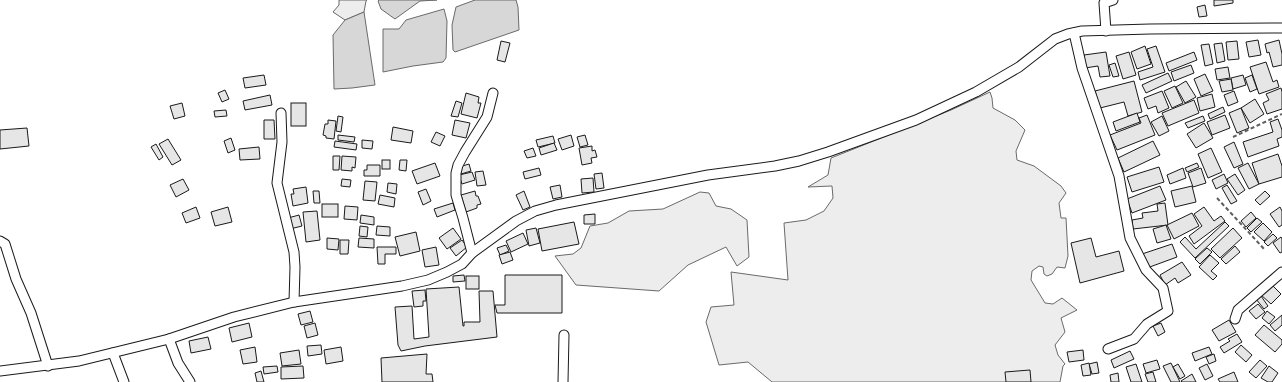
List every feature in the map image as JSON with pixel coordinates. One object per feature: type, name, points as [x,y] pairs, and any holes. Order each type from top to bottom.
[{"type":"street","points":[[1106,31],[1104,3],[1113,0]]},
{"type":"street","points":[[0,371],[79,361],[169,339],[234,317],[294,302],[428,280],[462,264],[472,253],[516,221],[535,211],[556,205],[708,175],[799,161],[916,120],[976,92],[1019,67],[1055,39],[1074,33],[1082,31],[1202,28],[1282,28]]},
{"type":"street","points":[[1074,33],[1082,68],[1119,176],[1130,238],[1146,270],[1163,288],[1168,311],[1146,324],[1134,339],[1108,348]]},
{"type":"street","points":[[472,253],[456,195],[456,173],[465,152],[484,124],[494,93]]},
{"type":"street","points":[[281,113],[281,153],[277,183],[294,252],[294,302]]},
{"type":"street","points":[[0,241],[5,244],[16,279],[31,313],[48,366]]},
{"type":"street","points":[[1235,319],[1238,310],[1282,272]]},
{"type":"street","points":[[563,382],[564,335]]},
{"type":"street","points":[[169,339],[178,362],[190,382]]},
{"type":"street","points":[[113,353],[124,382]]},
{"type":"path","points":[[1233,136],[1282,114]]},
{"type":"path","points":[[1217,198],[1265,250]]},
{"type":"shaded area","points":[[339,0],[367,0],[364,12],[345,20],[333,12],[339,5]]},
{"type":"shaded area","points":[[379,0],[437,0],[420,1],[395,19],[381,9]]},
{"type":"shaded area","points":[[475,0],[516,0],[519,30],[455,52],[453,50],[452,25],[456,7]]},
{"type":"shaded area","points":[[444,9],[447,21],[446,58],[443,62],[383,72],[383,29],[399,29],[406,20]]},
{"type":"shaded area","points":[[364,12],[375,85],[334,89],[333,35],[345,20]]},
{"type":"shaded area","points":[[990,92],[993,108],[1015,120],[1025,130],[1016,151],[1017,160],[1034,166],[1061,186],[1066,193],[1059,203],[1061,218],[1066,218],[1068,256],[1065,268],[1057,267],[1052,274],[1047,276],[1044,274],[1043,267],[1039,266],[1032,271],[1031,280],[1045,303],[1053,304],[1062,298],[1077,310],[1061,318],[1065,332],[1055,345],[1058,355],[1065,364],[1060,382],[772,382],[748,362],[719,365],[706,322],[711,307],[734,305],[731,272],[788,280],[784,223],[806,220],[824,211],[833,198],[832,186],[808,187],[828,175],[831,158],[951,110]]},
{"type":"shaded area","points":[[700,192],[709,193],[716,206],[731,209],[747,220],[749,257],[737,266],[726,247],[688,265],[659,291],[576,285],[555,256],[573,254],[581,248],[590,226],[608,223],[629,211],[663,209]]},
{"type":"building","points":[[1214,0],[1233,0],[1233,3],[1214,6]]},
{"type":"building","points":[[1205,5],[1207,16],[1199,17],[1197,7]]},
{"type":"building","points":[[1258,40],[1261,55],[1249,57],[1246,42]]},
{"type":"building","points":[[1279,40],[1282,65],[1273,67],[1265,44]]},
{"type":"building","points":[[501,41],[510,43],[505,62],[497,60]]},
{"type":"building","points":[[1237,41],[1239,59],[1228,60],[1226,42]]},
{"type":"building","points":[[1222,43],[1225,61],[1217,63],[1214,44]]},
{"type":"building","points":[[1209,44],[1213,64],[1205,66],[1201,45]]},
{"type":"building","points":[[1145,46],[1151,64],[1137,69],[1131,52]]},
{"type":"building","points":[[1156,46],[1165,72],[1140,80],[1138,72],[1153,67],[1147,49]]},
{"type":"building","points":[[1106,52],[1110,76],[1100,77],[1098,66],[1085,68],[1084,55]]},
{"type":"building","points":[[1129,52],[1136,75],[1123,79],[1116,56]]},
{"type":"building","points":[[1194,52],[1197,60],[1169,71],[1166,63]]},
{"type":"building","points":[[1266,62],[1273,82],[1277,80],[1279,87],[1259,94],[1250,67]]},
{"type":"building","points":[[1115,63],[1119,76],[1113,77],[1109,65]]},
{"type":"building","points":[[1191,65],[1194,73],[1174,81],[1171,72]]},
{"type":"building","points":[[1228,67],[1230,78],[1217,80],[1215,69]]},
{"type":"building","points":[[1168,73],[1172,81],[1146,93],[1142,85]]},
{"type":"building","points":[[1205,74],[1213,91],[1201,96],[1194,79]]},
{"type":"building","points":[[264,75],[266,85],[245,88],[243,78]]},
{"type":"building","points":[[1243,75],[1246,85],[1233,89],[1231,78]]},
{"type":"building","points":[[1252,75],[1257,89],[1250,92],[1245,78]]},
{"type":"building","points":[[1231,79],[1233,90],[1222,92],[1219,81]]},
{"type":"building","points":[[1134,81],[1142,112],[1128,116],[1124,102],[1100,108],[1095,91]]},
{"type":"building","points":[[1186,81],[1196,97],[1185,103],[1176,87]]},
{"type":"building","points":[[1175,86],[1183,103],[1172,108],[1164,91]]},
{"type":"building","points":[[1281,88],[1282,109],[1267,114],[1263,103],[1269,100],[1266,94]]},
{"type":"building","points":[[225,90],[229,99],[222,102],[218,93]]},
{"type":"building","points":[[1162,91],[1169,108],[1158,113],[1156,106],[1148,109],[1144,98]]},
{"type":"building","points":[[1234,91],[1238,102],[1228,106],[1224,95]]},
{"type":"building","points":[[466,93],[479,97],[478,103],[481,103],[477,118],[461,114]]},
{"type":"building","points":[[1212,94],[1215,107],[1200,111],[1197,98]]},
{"type":"building","points":[[270,95],[272,105],[245,110],[243,101]]},
{"type":"building","points":[[1255,99],[1264,114],[1250,123],[1241,108]]},
{"type":"building","points":[[1194,100],[1199,113],[1168,126],[1162,113]]},
{"type":"building","points":[[456,101],[462,103],[458,117],[451,116]]},
{"type":"building","points":[[182,103],[185,116],[174,119],[170,106]]},
{"type":"building","points":[[291,103],[306,103],[306,126],[291,126]]},
{"type":"building","points":[[1223,107],[1225,112],[1210,119],[1208,114]]},
{"type":"building","points":[[1241,108],[1249,128],[1237,133],[1229,113]]},
{"type":"building","points":[[226,110],[227,116],[215,117],[214,111]]},
{"type":"building","points":[[1137,113],[1140,122],[1116,131],[1113,122]]},
{"type":"building","points":[[1147,115],[1155,135],[1117,150],[1110,135],[1141,123],[1139,118]]},
{"type":"building","points":[[1225,115],[1230,128],[1212,135],[1207,122]]},
{"type":"building","points":[[338,116],[343,117],[341,132],[336,131]]},
{"type":"building","points":[[1162,116],[1169,131],[1159,136],[1151,122]]},
{"type":"building","points":[[1203,116],[1205,121],[1188,128],[1185,123]]},
{"type":"building","points":[[1278,119],[1282,130],[1282,137],[1277,139],[1279,146],[1248,157],[1243,142],[1273,132],[1270,122]]},
{"type":"building","points":[[264,120],[274,120],[275,139],[264,139]]},
{"type":"building","points":[[328,120],[336,121],[334,139],[326,138],[323,135],[325,124],[328,124]]},
{"type":"building","points":[[455,120],[470,123],[466,138],[452,135]]},
{"type":"building","points":[[1204,123],[1213,138],[1196,148],[1187,134]]},
{"type":"building","points":[[393,127],[413,131],[411,143],[391,140]]},
{"type":"building","points":[[27,128],[29,146],[0,149],[0,130]]},
{"type":"building","points":[[436,132],[445,136],[440,146],[431,142]]},
{"type":"building","points":[[338,135],[355,137],[354,142],[338,140]]},
{"type":"building","points":[[571,135],[574,146],[562,150],[558,139]]},
{"type":"building","points":[[585,135],[588,145],[580,147],[577,137]]},
{"type":"building","points":[[553,136],[555,143],[538,147],[536,140]]},
{"type":"building","points":[[231,138],[235,150],[228,153],[224,141]]},
{"type":"building","points":[[168,139],[181,160],[172,165],[159,144]]},
{"type":"building","points":[[362,140],[373,141],[372,149],[362,148]]},
{"type":"building","points":[[335,141],[357,144],[356,150],[334,147]]},
{"type":"building","points":[[1153,141],[1160,155],[1124,172],[1118,158]]},
{"type":"building","points":[[1234,142],[1243,164],[1234,168],[1224,147]]},
{"type":"building","points":[[554,143],[557,150],[541,155],[539,148]]},
{"type":"building","points":[[156,144],[163,157],[159,160],[151,147]]},
{"type":"building","points":[[592,146],[592,151],[595,150],[597,157],[591,158],[592,163],[582,165],[579,148]]},
{"type":"building","points":[[259,147],[260,159],[240,160],[239,149]]},
{"type":"building","points":[[533,148],[536,156],[527,158],[524,151]]},
{"type":"building","points":[[1211,148],[1222,172],[1208,178],[1198,154]]},
{"type":"building","points":[[1278,154],[1282,166],[1282,177],[1259,184],[1252,163]]},
{"type":"building","points":[[333,156],[340,156],[339,170],[333,170]]},
{"type":"building","points":[[342,156],[356,157],[355,168],[352,167],[352,171],[341,170]]},
{"type":"building","points":[[382,160],[390,160],[390,169],[382,169]]},
{"type":"building","points":[[400,160],[407,160],[406,171],[399,170]]},
{"type":"building","points":[[435,163],[440,176],[417,184],[412,171]]},
{"type":"building","points":[[1197,163],[1199,167],[1187,172],[1185,168]]},
{"type":"building","points":[[1248,163],[1259,184],[1249,189],[1238,168]]},
{"type":"building","points":[[469,164],[471,171],[461,174],[459,167]]},
{"type":"building","points":[[367,165],[380,165],[380,176],[364,176],[364,170],[367,170]]},
{"type":"building","points":[[1159,167],[1164,182],[1132,192],[1127,177]]},
{"type":"building","points":[[539,168],[541,175],[525,179],[523,172]]},
{"type":"building","points":[[1183,168],[1186,178],[1170,184],[1167,175]]},
{"type":"building","points":[[1201,168],[1206,183],[1193,187],[1188,173]]},
{"type":"building","points":[[483,171],[486,185],[477,186],[475,172]]},
{"type":"building","points":[[472,172],[475,180],[462,184],[459,175]]},
{"type":"building","points":[[602,173],[604,188],[596,189],[594,174]]},
{"type":"building","points":[[1224,174],[1228,183],[1216,189],[1212,180]]},
{"type":"building","points":[[1235,174],[1245,190],[1238,195],[1227,179]]},
{"type":"building","points":[[593,178],[594,192],[582,193],[581,179]]},
{"type":"building","points":[[183,179],[189,190],[176,197],[170,185]]},
{"type":"building","points":[[342,179],[351,180],[350,187],[341,186]]},
{"type":"building","points":[[365,181],[377,182],[375,201],[363,200]]},
{"type":"building","points":[[388,183],[397,184],[396,194],[387,192]]},
{"type":"building","points":[[560,185],[562,197],[553,199],[550,187]]},
{"type":"building","points":[[1227,185],[1237,201],[1231,204],[1222,188]]},
{"type":"building","points":[[1160,186],[1166,200],[1132,213],[1127,199]]},
{"type":"building","points":[[1192,186],[1196,202],[1175,207],[1171,191]]},
{"type":"building","points":[[306,187],[308,203],[293,206],[291,194],[294,194],[293,189]]},
{"type":"building","points":[[426,189],[431,201],[423,205],[418,192]]},
{"type":"building","points":[[313,191],[319,191],[320,203],[314,203]]},
{"type":"building","points":[[475,191],[481,204],[477,205],[477,208],[466,212],[461,195]]},
{"type":"building","points":[[524,191],[530,207],[523,210],[516,195]]},
{"type":"building","points":[[1265,191],[1270,196],[1260,205],[1255,200]]},
{"type":"building","points":[[380,195],[395,198],[394,207],[378,204]]},
{"type":"building","points":[[453,203],[455,210],[437,217],[434,209]]},
{"type":"building","points":[[1165,203],[1168,225],[1133,229],[1132,220],[1143,218],[1142,213],[1158,211],[1157,204]]},
{"type":"building","points":[[322,204],[338,204],[338,217],[322,217]]},
{"type":"building","points":[[345,206],[358,207],[357,220],[344,219]]},
{"type":"building","points":[[196,207],[200,218],[186,223],[182,213]]},
{"type":"building","points":[[228,207],[232,222],[215,226],[211,212]]},
{"type":"building","points":[[1204,207],[1214,221],[1221,216],[1225,221],[1194,244],[1189,236],[1202,226],[1194,214]]},
{"type":"building","points":[[1280,207],[1282,211],[1282,225],[1279,227],[1270,214]]},
{"type":"building","points":[[317,211],[320,240],[306,242],[303,212]]},
{"type":"building","points":[[1251,212],[1256,218],[1246,227],[1241,221]]},
{"type":"building","points":[[1192,213],[1199,226],[1174,239],[1167,225]]},
{"type":"building","points":[[595,214],[595,224],[584,224],[584,215]]},
{"type":"building","points":[[299,215],[302,226],[290,229],[288,218]]},
{"type":"building","points":[[361,215],[374,217],[374,225],[360,223]]},
{"type":"building","points":[[1257,218],[1262,222],[1251,232],[1247,228]]},
{"type":"building","points":[[574,222],[579,244],[542,251],[538,229]]},
{"type":"building","points":[[1225,222],[1229,226],[1195,258],[1180,242],[1185,237],[1196,249]]},
{"type":"building","points":[[1263,223],[1272,232],[1264,241],[1254,232]]},
{"type":"building","points":[[1166,225],[1171,239],[1157,243],[1153,229]]},
{"type":"building","points":[[360,226],[368,227],[367,237],[359,236]]},
{"type":"building","points":[[377,226],[390,227],[390,236],[376,235]]},
{"type":"building","points":[[453,228],[461,239],[447,249],[439,238]]},
{"type":"building","points":[[536,228],[540,243],[529,246],[526,230]]},
{"type":"building","points":[[1233,228],[1242,238],[1220,258],[1211,249]]},
{"type":"building","points":[[416,232],[420,251],[400,256],[395,237]]},
{"type":"building","points":[[523,233],[528,244],[511,252],[506,241]]},
{"type":"building","points":[[1273,234],[1277,238],[1268,246],[1264,242]]},
{"type":"building","points":[[1281,237],[1282,252],[1280,253],[1273,243]]},
{"type":"building","points":[[327,238],[339,239],[338,250],[327,249]]},
{"type":"building","points":[[359,238],[374,239],[374,248],[358,247]]},
{"type":"building","points":[[1091,238],[1096,257],[1119,251],[1124,271],[1080,283],[1071,243]]},
{"type":"building","points":[[340,240],[349,240],[348,254],[340,254]]},
{"type":"building","points":[[462,240],[467,247],[456,256],[450,248]]},
{"type":"building","points":[[1172,244],[1177,257],[1147,268],[1142,254]]},
{"type":"building","points":[[506,245],[509,251],[500,255],[497,248]]},
{"type":"building","points":[[1235,246],[1240,252],[1226,264],[1221,259]]},
{"type":"building","points":[[377,247],[396,247],[396,254],[385,254],[385,264],[378,264]]},
{"type":"building","points":[[436,247],[439,265],[425,267],[422,250]]},
{"type":"building","points":[[1207,248],[1212,252],[1200,264],[1195,259]]},
{"type":"building","points":[[510,252],[513,260],[502,264],[499,255]]},
{"type":"building","points":[[1210,255],[1219,263],[1211,271],[1217,276],[1213,280],[1199,267]]},
{"type":"building","points":[[1182,262],[1191,275],[1178,283],[1175,278],[1165,285],[1160,275]]},
{"type":"building","points":[[464,275],[465,281],[453,282],[453,276]]},
{"type":"building","points":[[505,275],[562,275],[562,313],[497,313],[495,305],[505,305]]},
{"type":"building","points":[[466,276],[479,276],[479,289],[466,289]]},
{"type":"building","points":[[1270,283],[1281,294],[1271,304],[1260,294]]},
{"type":"building","points":[[459,287],[463,326],[464,322],[480,322],[479,291],[493,291],[497,337],[401,351],[398,345],[395,307],[412,306],[414,339],[429,337],[426,289]]},
{"type":"building","points":[[425,290],[426,301],[423,301],[423,306],[414,307],[412,291]]},
{"type":"building","points":[[1261,296],[1268,306],[1264,309],[1256,299]]},
{"type":"building","points":[[1258,304],[1265,312],[1256,319],[1249,311]]},
{"type":"building","points":[[310,311],[313,322],[301,325],[298,314]]},
{"type":"building","points":[[1267,311],[1275,317],[1269,324],[1262,318]]},
{"type":"building","points":[[1282,315],[1282,325],[1275,331],[1270,325]]},
{"type":"building","points":[[1229,320],[1236,332],[1219,341],[1212,330]]},
{"type":"building","points":[[249,323],[252,337],[232,342],[229,328]]},
{"type":"building","points":[[315,323],[318,335],[307,338],[304,326]]},
{"type":"building","points":[[1161,323],[1165,332],[1158,336],[1153,326]]},
{"type":"building","points":[[1264,325],[1282,340],[1282,344],[1275,352],[1255,335]]},
{"type":"building","points":[[1237,334],[1242,342],[1224,353],[1220,347]]},
{"type":"building","points":[[208,337],[211,349],[191,353],[189,341]]},
{"type":"building","points":[[321,345],[322,354],[308,356],[307,346]]},
{"type":"building","points":[[1241,345],[1252,355],[1246,362],[1235,352]]},
{"type":"building","points":[[255,347],[257,362],[243,364],[240,350]]},
{"type":"building","points":[[341,347],[343,361],[326,364],[324,350]]},
{"type":"building","points":[[1209,347],[1212,354],[1195,361],[1192,353]]},
{"type":"building","points":[[299,350],[301,364],[282,366],[280,353]]},
{"type":"building","points":[[1083,350],[1084,360],[1069,362],[1067,352]]},
{"type":"building","points":[[1130,351],[1134,359],[1114,368],[1111,360]]},
{"type":"building","points":[[427,354],[426,374],[432,374],[433,382],[382,382],[381,358]]},
{"type":"building","points":[[1214,354],[1216,361],[1209,364],[1206,357]]},
{"type":"building","points":[[1157,360],[1160,369],[1146,373],[1143,364]]},
{"type":"building","points":[[1260,360],[1267,366],[1256,378],[1249,372]]},
{"type":"building","points":[[1097,362],[1099,373],[1092,374],[1089,364]]},
{"type":"building","points":[[1089,363],[1091,375],[1083,376],[1081,365]]},
{"type":"building","points":[[1171,363],[1180,382],[1171,382],[1163,366]]},
{"type":"building","points":[[1136,364],[1142,382],[1131,382],[1126,367]]},
{"type":"building","points":[[1178,364],[1185,376],[1180,379],[1173,367]]},
{"type":"building","points":[[1207,364],[1213,376],[1205,380],[1199,368]]},
{"type":"building","points":[[277,366],[278,372],[264,374],[263,367]]},
{"type":"building","points":[[303,366],[304,378],[281,379],[281,367]]},
{"type":"building","points":[[1269,366],[1278,373],[1272,382],[1261,378]]},
{"type":"building","points":[[1030,370],[1031,382],[1006,382],[1005,372]]},
{"type":"building","points":[[261,371],[264,382],[257,382],[255,373]]},
{"type":"building","points":[[1153,372],[1156,382],[1148,382],[1145,374]]},
{"type":"building","points":[[1234,372],[1238,382],[1220,382],[1218,379]]},
{"type":"building","points":[[1118,373],[1119,382],[1111,382],[1110,375]]},
{"type":"building","points":[[1192,374],[1196,382],[1181,381]]}]
